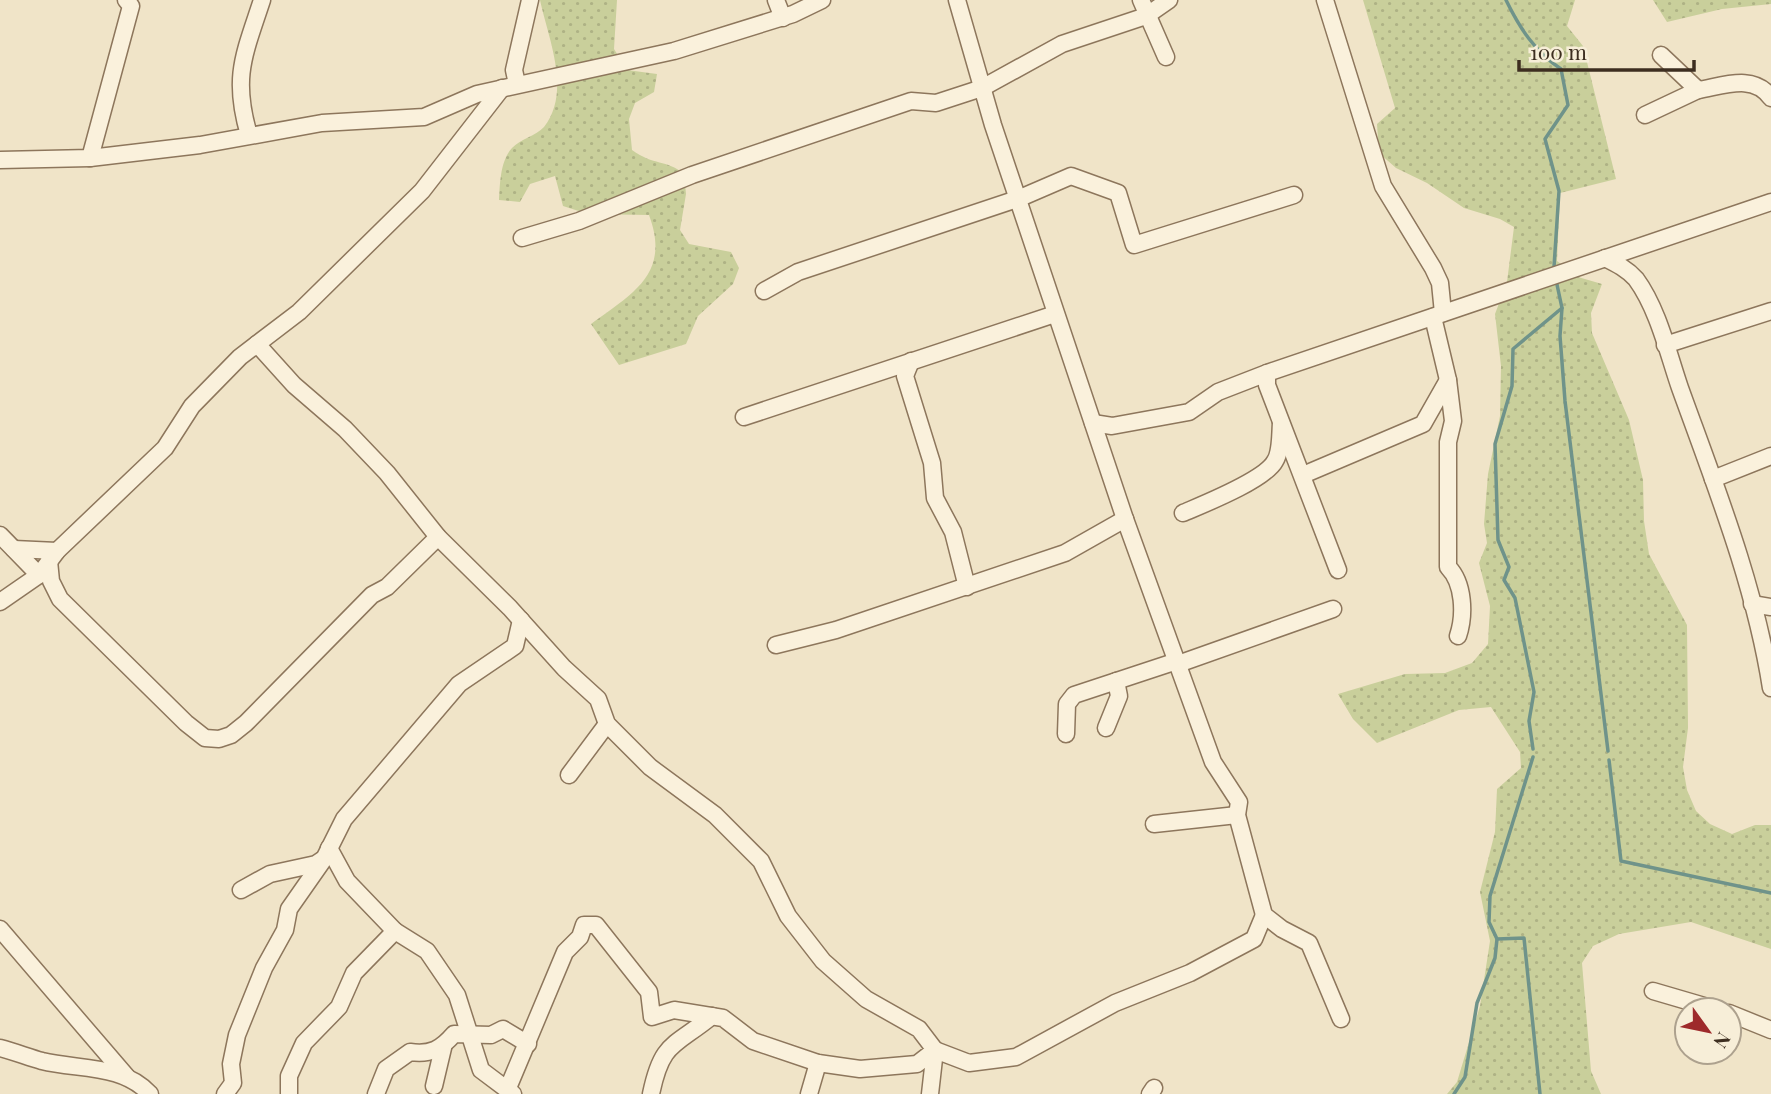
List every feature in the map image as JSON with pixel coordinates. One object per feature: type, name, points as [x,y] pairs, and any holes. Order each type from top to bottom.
[{"type":"street","points":[[90,158],[131,6],[126,0]]},
{"type":"street","points":[[249,135],[239,101],[241,68],[262,0]]},
{"type":"street","points":[[0,602],[39,575],[53,556],[165,448],[192,406],[240,356],[299,312],[422,191],[509,86],[530,0]]},
{"type":"street","points":[[776,0],[783,18]]},
{"type":"street","points":[[0,160],[90,158],[200,145],[322,123],[424,117],[477,94],[674,51],[783,18],[822,0]]},
{"type":"street","points":[[957,0],[982,88],[1020,198],[1055,314],[1125,519],[1213,762],[1239,802],[1237,814],[1264,915],[1282,929],[1309,943],[1341,1019]]},
{"type":"street","points":[[522,238],[579,221],[692,175],[911,101],[936,103],[982,88],[1062,44],[1143,8],[1169,0]]},
{"type":"street","points":[[1325,0],[1383,186],[1440,283],[1438,315],[1453,421],[1448,442],[1448,566],[1456,575],[1464,619],[1458,636]]},
{"type":"street","points":[[1143,8],[1166,57]]},
{"type":"street","points":[[1661,55],[1698,90]]},
{"type":"street","points":[[1645,116],[1698,90],[1749,82],[1765,89],[1771,98]]},
{"type":"street","points":[[764,291],[798,272],[1020,198],[1071,176],[1118,193],[1134,245],[1294,195]]},
{"type":"street","points":[[1093,423],[1112,426],[1189,412],[1218,392],[1267,373],[1771,202]]},
{"type":"street","points":[[1605,258],[1625,268],[1636,280],[1665,345],[1713,479],[1752,604],[1765,650],[1771,688]]},
{"type":"street","points":[[1665,345],[1771,311]]},
{"type":"street","points":[[744,417],[1055,314]]},
{"type":"street","points":[[257,344],[294,385],[345,429],[379,464],[438,537],[521,620],[564,668],[598,699],[607,724],[650,767],[715,815],[761,861],[788,916],[823,961],[866,999],[919,1029],[935,1049],[969,1063],[1016,1057],[1115,1003],[1190,973],[1254,939],[1264,915]]},
{"type":"street","points":[[911,361],[905,376],[932,463],[935,498],[953,532],[967,587]]},
{"type":"street","points":[[1267,373],[1267,385],[1338,570]]},
{"type":"street","points":[[1303,475],[1423,424],[1448,380]]},
{"type":"street","points":[[1184,513],[1229,493],[1269,468],[1277,460],[1281,420]]},
{"type":"street","points":[[1713,479],[1771,456]]},
{"type":"street","points":[[776,645],[836,630],[1065,553],[1125,519]]},
{"type":"street","points":[[0,534],[39,575]]},
{"type":"street","points":[[53,556],[51,582],[60,599],[186,723],[205,738],[219,739],[246,723],[372,595],[387,587],[438,537]]},
{"type":"street","points":[[14,549],[53,556]]},
{"type":"street","points":[[1752,604],[1771,607]]},
{"type":"street","points":[[1066,734],[1067,704],[1074,695],[1333,609]]},
{"type":"street","points":[[515,646],[521,620]]},
{"type":"street","points":[[225,1094],[233,1083],[231,1063],[237,1035],[264,968],[285,930],[289,909],[327,853],[344,819],[459,684],[515,646],[544,645]]},
{"type":"street","points":[[1106,729],[1119,696],[1116,681]]},
{"type":"street","points":[[569,775],[607,724]]},
{"type":"street","points":[[1154,824],[1237,814]]},
{"type":"street","points":[[241,890],[270,874],[316,864],[327,853]]},
{"type":"street","points":[[327,853],[347,881],[395,931],[427,951],[457,995],[481,1070],[511,1091],[541,1004],[549,994],[565,952],[580,937],[584,925],[596,925],[649,992],[652,1017],[674,1010],[723,1018],[753,1041],[818,1063],[860,1069],[917,1064],[935,1049]]},
{"type":"street","points":[[0,929],[127,1077],[150,1094]]},
{"type":"street","points":[[289,1094],[289,1076],[304,1043],[339,1007],[354,973],[395,931]]},
{"type":"street","points":[[1653,991],[1673,997]]},
{"type":"street","points":[[651,1094],[657,1067],[672,1042],[712,1016]]},
{"type":"street","points":[[1743,1019],[1771,1030]]},
{"type":"street","points":[[434,1086],[443,1048],[454,1034],[468,1032],[491,1035],[503,1029],[528,1044]]},
{"type":"street","points":[[0,1048],[42,1061],[103,1069],[127,1077]]},
{"type":"street","points":[[376,1094],[386,1069],[410,1052],[425,1054],[443,1048]]},
{"type":"street","points":[[930,1094],[935,1049]]},
{"type":"street","points":[[809,1094],[818,1063]]},
{"type":"green space","points":[[540,0],[617,0],[614,49],[627,70],[657,74],[654,92],[635,103],[629,119],[632,150],[684,174],[686,194],[680,230],[689,244],[731,252],[739,268],[733,284],[698,316],[686,344],[619,365],[591,324],[634,291],[651,267],[655,253],[655,235],[649,215],[588,214],[563,206],[555,176],[530,184],[520,202],[499,200],[501,173],[508,153],[515,145],[544,127],[552,113],[556,97],[556,64]]},
{"type":"green space","points":[[1363,0],[1575,0],[1567,26],[1583,46],[1616,179],[1560,193],[1557,261],[1578,277],[1602,284],[1591,313],[1592,333],[1629,420],[1643,480],[1644,521],[1649,554],[1687,625],[1688,728],[1683,767],[1687,790],[1696,811],[1710,824],[1732,834],[1755,825],[1771,825],[1771,949],[1691,922],[1619,934],[1593,946],[1582,963],[1591,1071],[1601,1094],[1447,1094],[1457,1082],[1480,1006],[1490,941],[1480,892],[1495,832],[1497,789],[1521,768],[1520,752],[1491,707],[1459,710],[1377,743],[1353,719],[1338,694],[1405,674],[1445,673],[1472,663],[1488,644],[1490,606],[1479,563],[1487,543],[1484,524],[1488,474],[1500,416],[1501,366],[1495,314],[1507,282],[1514,227],[1500,219],[1464,208],[1427,183],[1396,168],[1379,153],[1377,124],[1395,108]]},
{"type":"green space","points":[[1653,0],[1771,0],[1771,4],[1722,9],[1667,22]]},
{"type":"waterway","points":[[1506,0],[1529,38],[1543,55],[1561,69],[1568,105],[1545,139],[1559,191],[1554,267]]},
{"type":"waterway","points":[[1533,749],[1529,721],[1534,692],[1515,598],[1504,580],[1509,567],[1498,540],[1495,444],[1512,386],[1513,349],[1562,308],[1556,280]]},
{"type":"waterway","points":[[1562,308],[1560,336],[1565,401],[1608,751]]},
{"type":"waterway","points":[[1454,1094],[1465,1077],[1477,1003],[1495,958],[1497,939],[1489,922],[1490,896],[1533,757]]},
{"type":"waterway","points":[[1609,760],[1621,861],[1771,893]]},
{"type":"waterway","points":[[1497,939],[1524,938],[1540,1094]]}]
